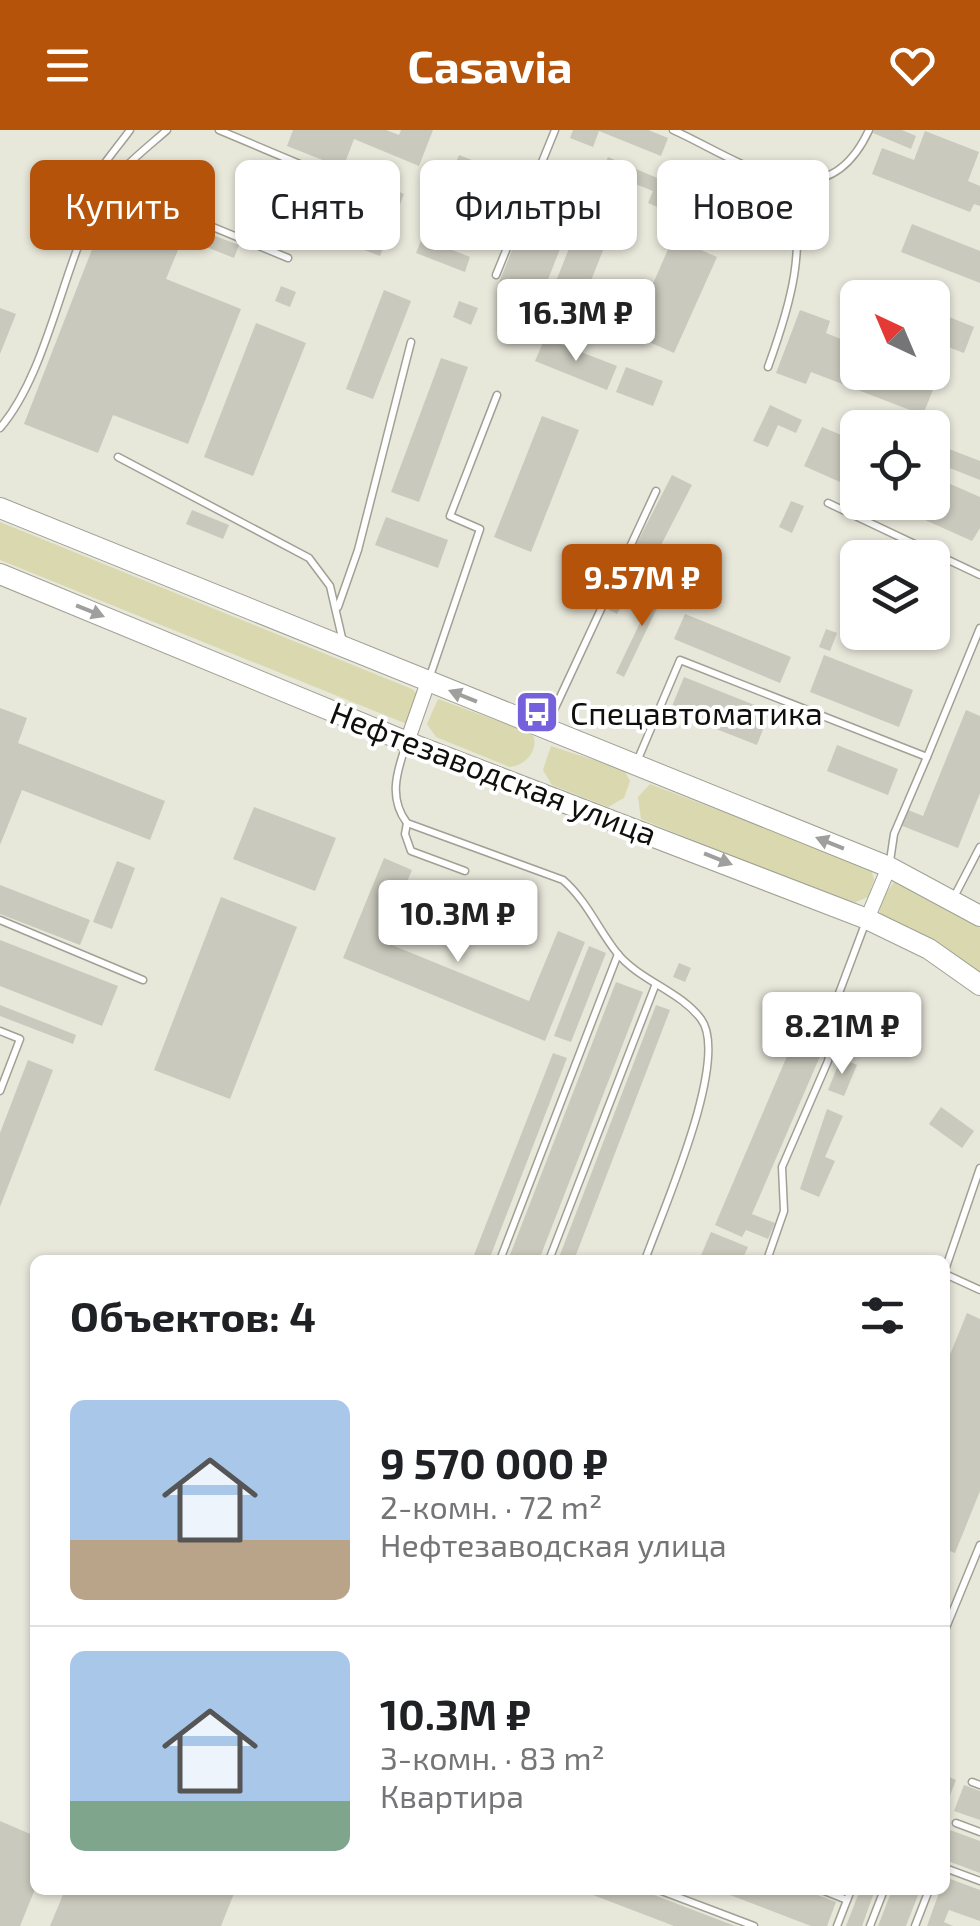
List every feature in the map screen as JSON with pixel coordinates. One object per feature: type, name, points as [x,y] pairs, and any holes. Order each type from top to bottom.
[{"type":"main road","name":"Нефтезаводская улица","points":[[0,508],[888,867],[953,898],[980,916]]},
{"type":"main road","name":"Нефтезаводская улица","points":[[0,574],[407,742],[867,918],[929,949],[980,985]]},
{"type":"street","points":[[407,742],[428,682]]},
{"type":"street","points":[[867,918],[888,867]]},
{"type":"lane","points":[[108,160],[130,130]]},
{"type":"lane","points":[[133,160],[167,130]]},
{"type":"lane","points":[[220,130],[290,160]]},
{"type":"lane","points":[[496,275],[555,130]]},
{"type":"lane","points":[[673,130],[742,160]]},
{"type":"lane","points":[[829,178],[845,166],[869,130]]},
{"type":"lane","points":[[215,228],[288,258]]},
{"type":"lane","points":[[0,428],[10,415],[36,357],[79,250]]},
{"type":"lane","points":[[768,367],[784,323],[798,250]]},
{"type":"lane","points":[[337,608],[358,550],[411,342]]},
{"type":"lane","points":[[428,682],[480,530],[450,516],[497,395]]},
{"type":"lane","points":[[118,458],[309,558],[322,570],[337,608],[344,647]]},
{"type":"lane","points":[[545,729],[656,491]]},
{"type":"lane","points":[[828,503],[980,575]]},
{"type":"lane","points":[[888,867],[894,834],[980,628]]},
{"type":"lane","points":[[636,765],[680,660],[927,757]]},
{"type":"lane","points":[[407,742],[396,774],[395,797],[407,823],[404,834],[411,850],[465,871]]},
{"type":"lane","points":[[407,823],[563,880],[580,894],[618,954],[655,986],[684,1002],[703,1021],[709,1040],[707,1067],[691,1130],[647,1255]]},
{"type":"lane","points":[[953,898],[980,847]]},
{"type":"lane","points":[[769,1255],[784,1211],[782,1167],[828,1061],[827,1027],[867,918]]},
{"type":"lane","points":[[0,920],[143,980]]},
{"type":"lane","points":[[502,1255],[618,954]]},
{"type":"lane","points":[[551,1255],[655,986]]},
{"type":"lane","points":[[784,1011],[848,1037],[870,1038]]},
{"type":"lane","points":[[0,1031],[20,1039],[0,1090]]},
{"type":"lane","points":[[950,1257],[980,1168]]},
{"type":"lane","points":[[950,1275],[980,1290]]},
{"type":"lane","points":[[950,1618],[980,1546]]},
{"type":"lane","points":[[956,1823],[980,1832]]},
{"type":"lane","points":[[950,1870],[980,1881]]},
{"type":"lane","points":[[673,1895],[754,1926]]},
{"type":"lane","points":[[834,1895],[847,1900]]},
{"type":"lane","points":[[837,1926],[848,1895]]},
{"type":"lane","points":[[870,1926],[882,1895]]},
{"type":"lane","points":[[916,1926],[927,1895]]},
{"type":"green space","points":[[0,522],[412,689],[419,696],[407,724],[0,560]]},
{"type":"green space","points":[[438,699],[528,732],[534,737],[532,753],[510,767],[436,737],[427,724]]},
{"type":"green space","points":[[551,746],[624,770],[630,781],[624,798],[608,807],[552,785],[543,770]]},
{"type":"green space","points":[[650,784],[871,869],[874,880],[868,897],[851,904],[641,819],[638,797]]},
{"type":"green space","points":[[894,882],[950,907],[980,928],[980,974],[880,913],[879,903]]},
{"type":"building","points":[[293,130],[386,130],[399,135],[401,130],[433,130],[419,166],[354,139],[346,160],[323,160],[287,146]]},
{"type":"building","points":[[573,130],[648,130],[668,138],[661,156],[599,131],[593,147],[570,138]]},
{"type":"building","points":[[902,130],[916,136],[911,149],[873,133]]},
{"type":"building","points":[[925,131],[979,152],[968,181],[980,186],[980,206],[974,204],[970,212],[872,174],[882,148],[914,160]]},
{"type":"building","points":[[637,169],[657,178],[657,207],[648,203],[653,191],[637,185]]},
{"type":"building","points":[[912,224],[980,251],[980,283],[901,252]]},
{"type":"building","points":[[215,236],[235,243],[234,258],[214,250]]},
{"type":"building","points":[[420,243],[420,250],[452,250],[470,257],[465,272],[416,253]]},
{"type":"building","points":[[92,250],[178,250],[166,279],[241,309],[188,444],[113,415],[98,453],[24,424]]},
{"type":"building","points":[[512,250],[560,250],[540,300],[499,283]]},
{"type":"building","points":[[568,250],[603,250],[577,316],[547,304]]},
{"type":"building","points":[[668,250],[701,250],[717,257],[674,353],[631,334]]},
{"type":"building","points":[[281,286],[296,292],[290,307],[275,301]]},
{"type":"building","points":[[384,290],[411,301],[373,399],[346,389]]},
{"type":"building","points":[[459,301],[478,308],[471,325],[453,317]]},
{"type":"building","points":[[0,308],[16,314],[0,354]]},
{"type":"building","points":[[800,310],[830,321],[826,333],[840,339],[840,383],[811,372],[806,384],[776,373]]},
{"type":"building","points":[[950,317],[974,327],[964,353],[950,348]]},
{"type":"building","points":[[256,323],[306,343],[253,476],[204,457]]},
{"type":"building","points":[[545,338],[617,366],[607,390],[535,361]]},
{"type":"building","points":[[441,358],[468,367],[419,502],[391,492]]},
{"type":"building","points":[[626,367],[663,381],[653,406],[616,392]]},
{"type":"building","points":[[858,390],[933,390],[925,410],[910,410]]},
{"type":"building","points":[[770,405],[802,420],[796,433],[778,425],[768,447],[753,441]]},
{"type":"building","points":[[542,416],[579,430],[531,552],[494,537]]},
{"type":"building","points":[[822,427],[840,434],[840,482],[804,466]]},
{"type":"building","points":[[950,449],[980,461],[980,480],[950,468]]},
{"type":"building","points":[[672,475],[692,485],[629,607],[623,603],[617,614],[604,607]]},
{"type":"building","points":[[950,484],[980,497],[980,528],[972,541],[925,520],[950,520]]},
{"type":"building","points":[[791,501],[804,506],[792,533],[779,527]]},
{"type":"building","points":[[192,510],[229,525],[223,539],[186,524]]},
{"type":"building","points":[[386,517],[448,540],[438,568],[375,545]]},
{"type":"building","points":[[660,581],[668,585],[624,677],[616,673]]},
{"type":"building","points":[[685,614],[791,657],[780,683],[674,639]]},
{"type":"building","points":[[826,629],[837,633],[830,651],[819,647]]},
{"type":"building","points":[[824,655],[913,690],[899,727],[810,692]]},
{"type":"building","points":[[684,677],[770,711],[757,745],[670,711]]},
{"type":"building","points":[[0,708],[27,718],[18,743],[165,801],[150,840],[22,790],[0,845]]},
{"type":"building","points":[[966,710],[980,716],[980,793],[958,848],[900,825],[906,809],[923,816]]},
{"type":"building","points":[[837,745],[898,769],[888,795],[827,771]]},
{"type":"building","points":[[254,807],[336,838],[315,891],[233,859]]},
{"type":"building","points":[[384,858],[412,870],[382,941],[529,1001],[558,931],[585,942],[545,1041],[343,958]]},
{"type":"building","points":[[117,861],[135,868],[112,929],[93,922]]},
{"type":"building","points":[[0,885],[90,920],[80,945],[0,914]]},
{"type":"building","points":[[454,892],[509,913],[499,938],[445,917]]},
{"type":"building","points":[[221,897],[297,927],[230,1099],[154,1070]]},
{"type":"building","points":[[0,940],[118,986],[102,1026],[0,986]]},
{"type":"building","points":[[589,946],[606,953],[571,1042],[554,1036]]},
{"type":"building","points":[[679,963],[691,968],[685,982],[673,977]]},
{"type":"building","points":[[616,982],[643,992],[541,1255],[510,1255]]},
{"type":"building","points":[[0,1005],[76,1035],[73,1044],[0,1016]]},
{"type":"building","points":[[656,1005],[670,1010],[576,1255],[560,1255]]},
{"type":"building","points":[[796,1035],[824,1047],[752,1214],[775,1223],[768,1239],[746,1230],[742,1237],[715,1225]]},
{"type":"building","points":[[553,1053],[567,1058],[491,1255],[474,1255]]},
{"type":"building","points":[[841,1058],[857,1065],[844,1096],[828,1090]]},
{"type":"building","points":[[28,1060],[53,1070],[0,1207],[0,1133]]},
{"type":"building","points":[[941,1107],[974,1131],[962,1148],[929,1124]]},
{"type":"building","points":[[827,1109],[843,1116],[825,1157],[835,1161],[819,1197],[800,1189]]},
{"type":"building","points":[[711,1232],[748,1247],[744,1255],[701,1255]]},
{"type":"building","points":[[967,1313],[980,1319],[980,1491],[955,1553],[950,1551],[950,1355]]},
{"type":"building","points":[[964,1785],[980,1791],[980,1820],[954,1811]]},
{"type":"building","points":[[0,1821],[30,1834],[33,1895],[20,1926],[0,1926]]},
{"type":"building","points":[[950,1830],[980,1841],[980,1873],[950,1862]]},
{"type":"building","points":[[950,1879],[980,1890],[980,1921],[949,1910],[944,1922],[953,1926],[927,1926],[938,1895],[950,1895]]},
{"type":"building","points":[[63,1895],[233,1895],[221,1926],[50,1926]]},
{"type":"building","points":[[593,1895],[654,1895],[735,1926],[674,1926]]},
{"type":"building","points":[[730,1895],[817,1895],[836,1902],[827,1926],[811,1926]]},
{"type":"building","points":[[858,1895],[873,1895],[862,1926],[846,1926]]},
{"type":"building","points":[[890,1895],[918,1895],[906,1926],[878,1926]]},
{"type":"place","name":"Спецавтоматика","points":[[537,712]]}]
